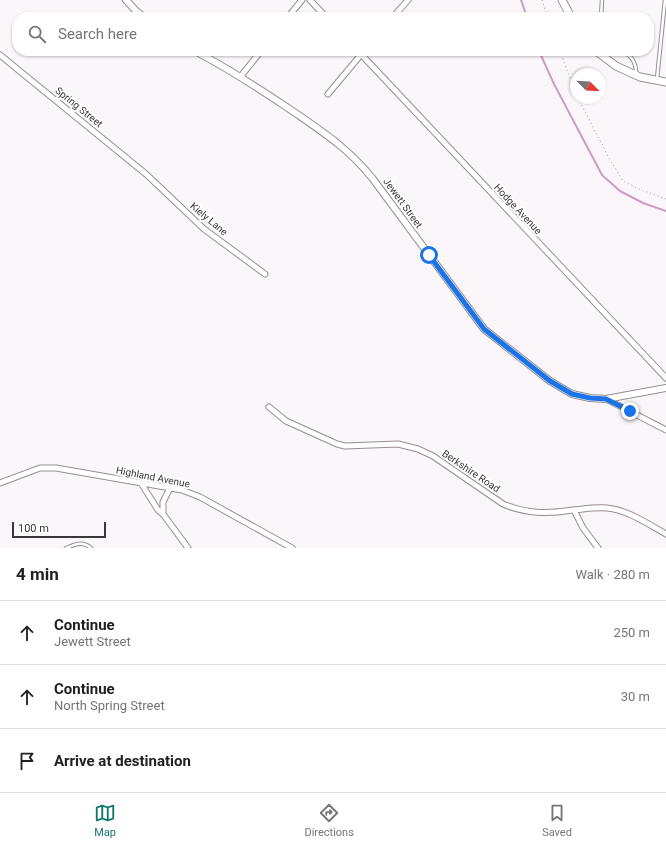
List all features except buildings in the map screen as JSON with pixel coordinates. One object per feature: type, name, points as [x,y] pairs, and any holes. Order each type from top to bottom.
[{"type":"main road","points":[[562,0],[568,12]]},
{"type":"main road","points":[[603,56],[616,66],[640,77],[666,82]]},
{"type":"street","points":[[126,0],[137,12]]},
{"type":"street","points":[[292,12],[302,0]]},
{"type":"street","points":[[310,0],[321,12]]},
{"type":"street","points":[[398,12],[408,0]]},
{"type":"street","name":"Spring Street","points":[[0,55],[146,174]]},
{"type":"street","name":"Jewett Street","points":[[204,56],[241,76],[347,150],[361,164],[484,329],[550,381],[572,394],[590,398],[606,399],[666,388]]},
{"type":"street","points":[[241,76],[257,56]]},
{"type":"street","points":[[328,94],[358,56]]},
{"type":"street","name":"Hodge Avenue","points":[[365,56],[666,378]]},
{"type":"street","name":"Kiely Lane","points":[[146,174],[204,229],[265,274]]},
{"type":"street","points":[[606,399],[666,430]]},
{"type":"street","name":"Berkshire Road","points":[[269,407],[286,421],[337,444],[345,446],[398,444],[418,449],[433,456],[503,504],[514,509],[535,513],[606,508],[627,514],[666,534]]},
{"type":"street","name":"Highland Avenue","points":[[0,483],[32,470],[50,467],[182,490],[200,497],[292,548]]},
{"type":"street","points":[[141,483],[158,510],[164,514],[188,548]]},
{"type":"street","points":[[164,514],[163,502],[170,488]]},
{"type":"street","points":[[574,510],[582,528],[598,548]]},
{"type":"lane","points":[[601,12],[602,0]]},
{"type":"lane","points":[[657,80],[665,0]]},
{"type":"lane","points":[[630,56],[636,67],[636,75]]},
{"type":"lane","points":[[66,548],[80,543],[87,544],[91,548]]},
{"type":"path","points":[[542,0],[546,12]]},
{"type":"path","points":[[562,56],[570,78]]},
{"type":"path","points":[[581,104],[609,158],[623,181],[639,189],[666,199]]},
{"type":"waterway","points":[[521,0],[525,12]]},
{"type":"waterway","points":[[541,56],[554,84],[602,175],[620,191],[643,203],[666,211]]},
{"type":"route","points":[[429,255],[484,329],[550,381],[572,394],[590,398],[606,399],[630,411]]}]
